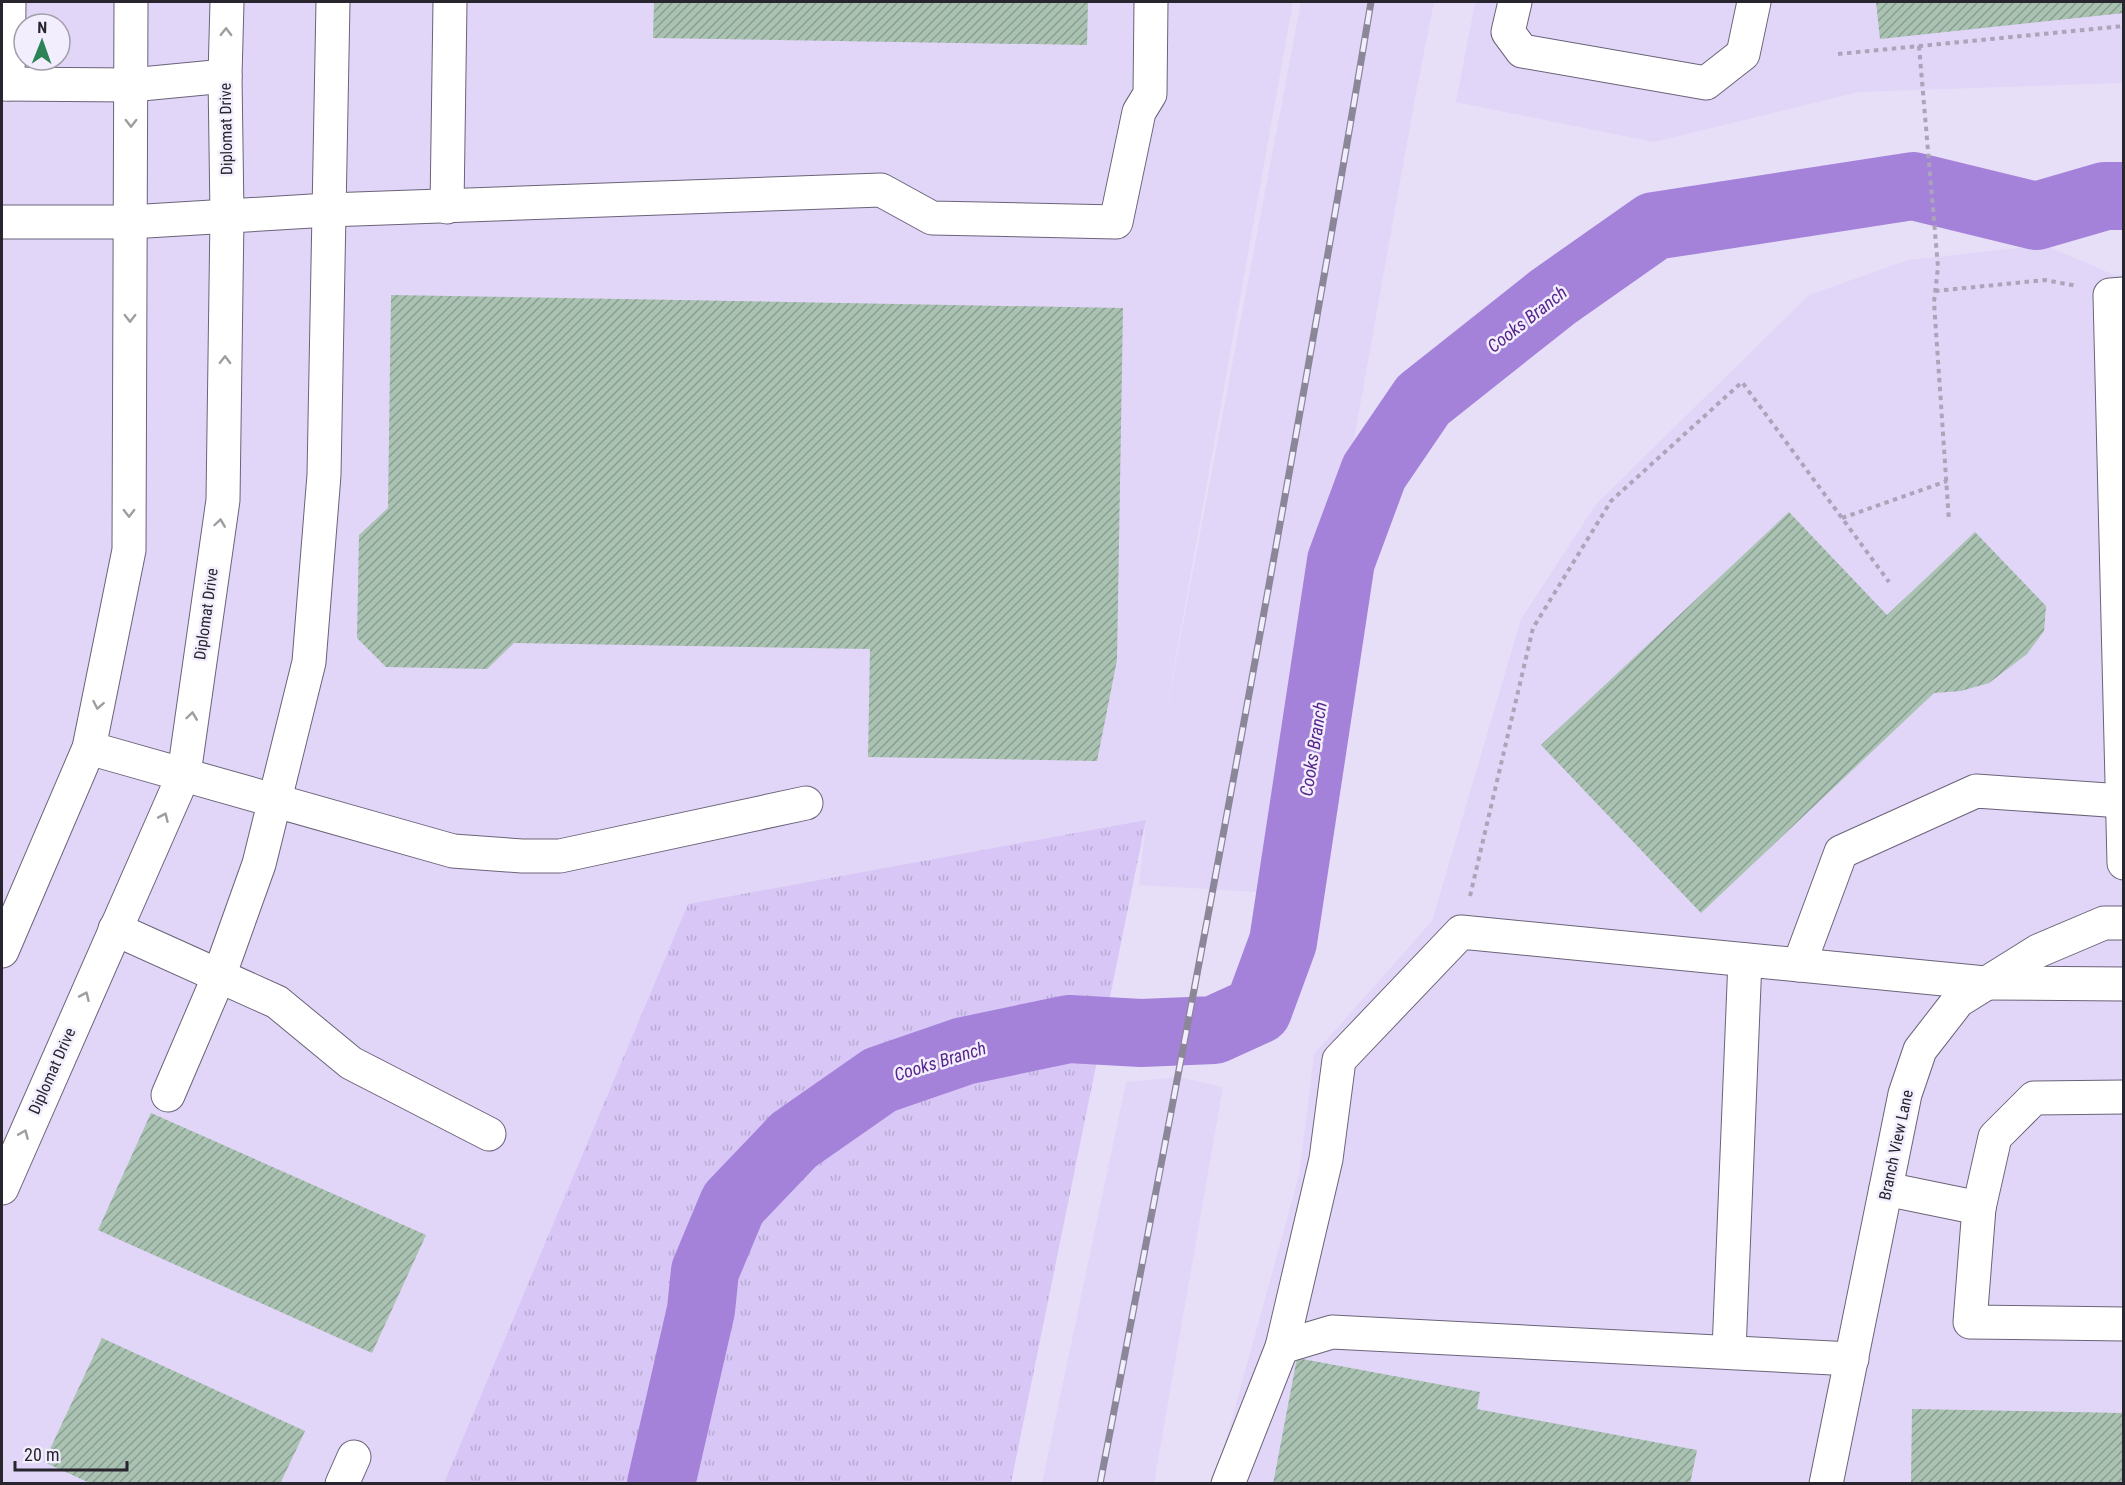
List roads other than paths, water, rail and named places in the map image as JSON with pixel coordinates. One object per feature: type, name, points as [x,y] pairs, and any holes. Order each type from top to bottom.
[{"type":"street","points":[[9,2],[5,84],[131,85],[225,76]]},
{"type":"street","points":[[2,951],[89,748],[129,550],[131,2]]},
{"type":"street","name":"Diplomat Drive","points":[[2,1188],[184,774],[223,500],[227,2]]},
{"type":"street","points":[[168,1095],[219,976],[259,864],[309,662],[324,475],[333,2]]},
{"type":"street","points":[[447,207],[450,2]]},
{"type":"street","points":[[2,222],[130,222],[328,210],[881,190],[932,218],[1116,222],[1139,112],[1150,94],[1151,2]]},
{"type":"street","points":[[1515,2],[1508,32],[1522,51],[1706,83],[1743,54],[1754,2]]},
{"type":"street","points":[[2117,295],[2124,863]]},
{"type":"street","points":[[89,748],[453,851],[560,856],[806,803]]},
{"type":"street","points":[[1799,965],[1841,852],[1976,791],[2122,801]]},
{"type":"street","name":"Branch View Lane","points":[[1826,1484],[1905,1094],[1920,1050],[1958,1000],[1985,983],[2038,951],[2104,923],[2124,923]]},
{"type":"street","points":[[115,929],[277,1002],[351,1063],[489,1134]]},
{"type":"street","points":[[1228,1484],[1282,1347],[1326,1159],[1339,1060],[1461,932],[1985,983],[2124,984]]},
{"type":"street","points":[[1729,1351],[1745,960]]},
{"type":"street","points":[[2124,1097],[2034,1098],[1995,1137],[1979,1208],[1970,1322],[2124,1324]]},
{"type":"street","points":[[1886,1189],[1979,1208]]},
{"type":"street","points":[[1282,1347],[1332,1332],[1851,1359]]},
{"type":"waterway","name":"Cooks Branch","points":[[661,1484],[701,1310],[705,1271],[733,1204],[794,1140],[880,1080],[964,1051],[1069,1029],[1141,1033],[1214,1030],[1258,1010],[1283,942],[1341,561],[1374,472],[1423,400],[1553,297],[1654,226],[1913,186],[2036,216],[2105,196],[2124,196]]},
{"type":"railway","points":[[1100,1484],[1240,743],[1371,2]]}]
